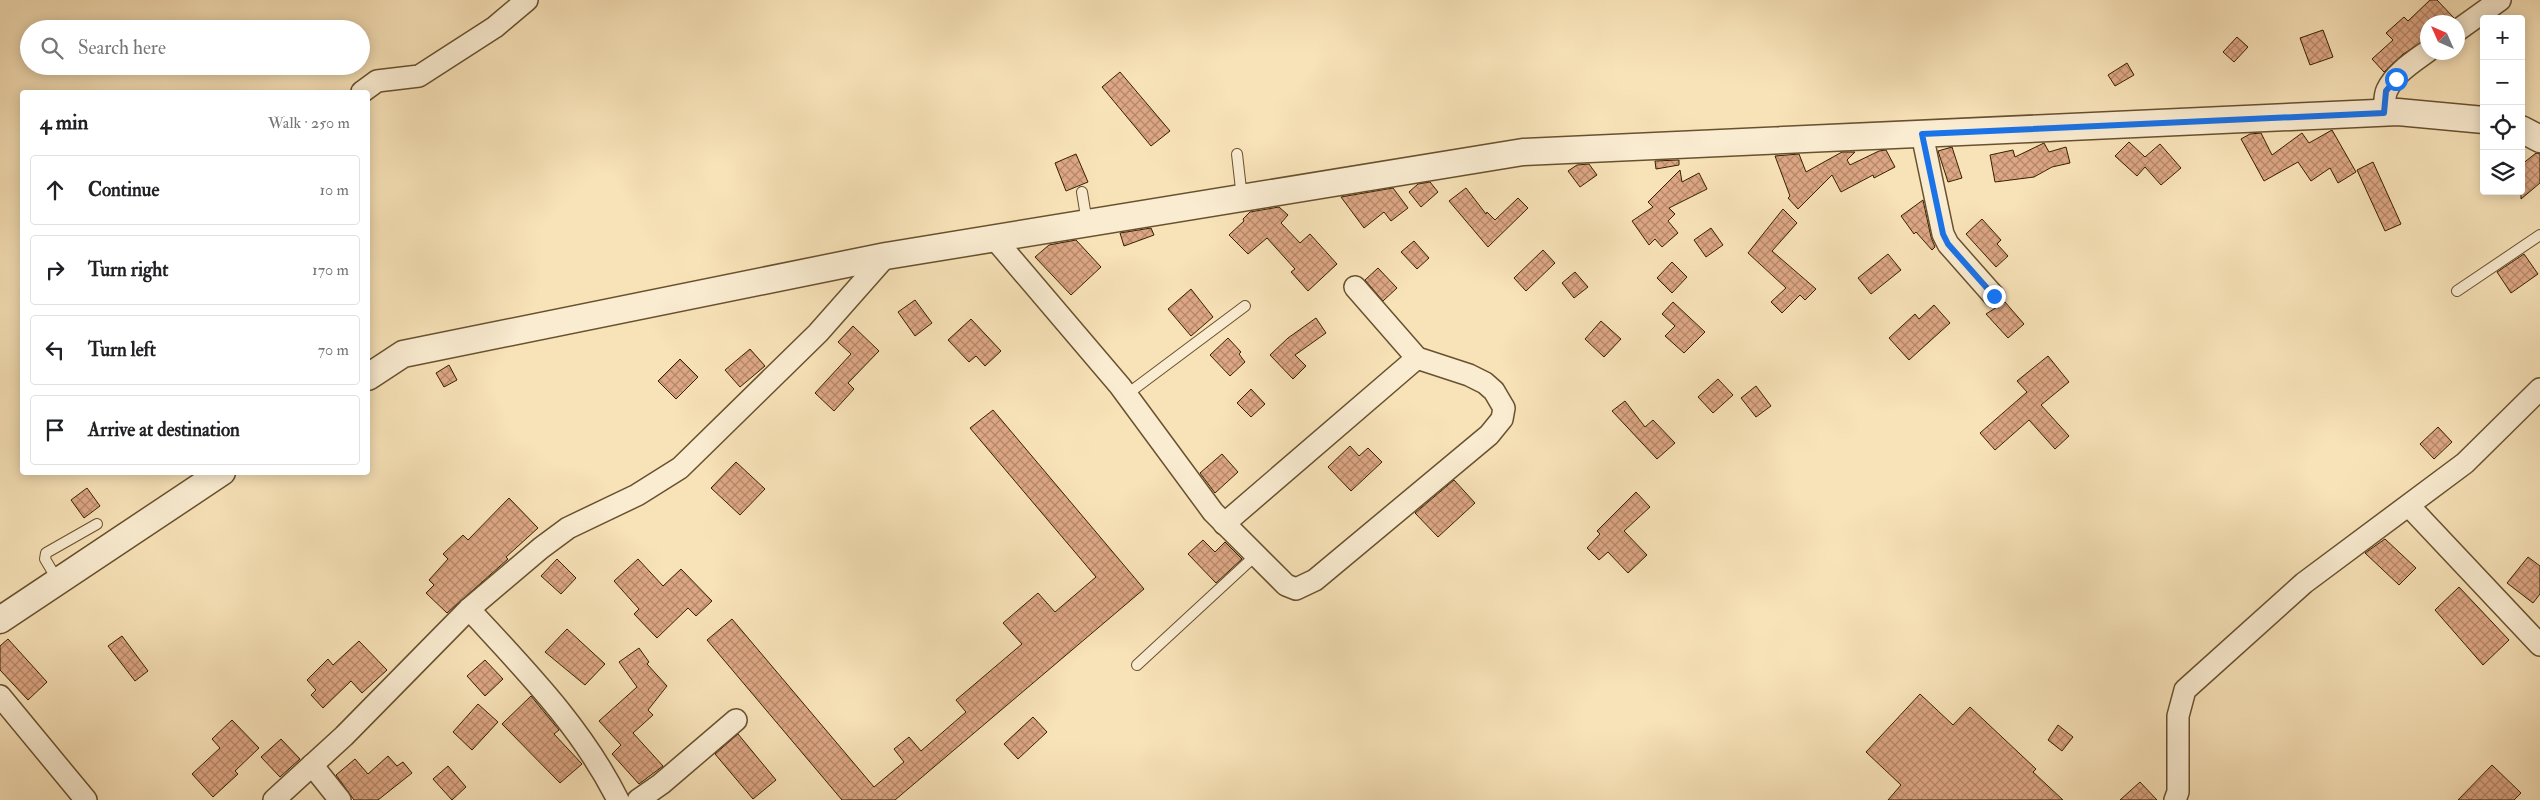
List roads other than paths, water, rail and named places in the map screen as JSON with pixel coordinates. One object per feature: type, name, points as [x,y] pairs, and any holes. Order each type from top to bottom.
[{"type":"street","points":[[365,90],[377,81],[419,76],[495,27],[526,0]]},
{"type":"street","points":[[2465,25],[2500,0]]},
{"type":"street","points":[[2385,104],[2408,65],[2420,57]]},
{"type":"street","points":[[370,376],[402,354],[886,256],[994,238],[1085,214],[1241,190],[1523,152],[1922,134],[2385,104],[2398,112],[2480,120]]},
{"type":"street","points":[[2525,131],[2540,139]]},
{"type":"street","points":[[1922,134],[1943,234],[1948,244],[1994,296]]},
{"type":"street","points":[[994,238],[1126,395],[1224,524],[1286,585],[1296,589],[1309,585],[1488,435],[1502,419],[1504,408],[1500,399],[1485,383],[1469,375],[1417,358],[1355,287]]},
{"type":"street","points":[[274,800],[312,765],[469,608],[541,548],[568,528],[637,495],[680,468],[818,333],[886,256]]},
{"type":"street","points":[[1224,524],[1417,358]]},
{"type":"street","points":[[2175,800],[2178,792],[2178,716],[2185,690],[2304,583],[2465,463],[2540,388]]},
{"type":"street","points":[[2,614],[54,573],[217,475]]},
{"type":"street","points":[[2409,506],[2540,645]]},
{"type":"street","points":[[469,608],[547,694],[584,741],[605,774],[618,800]]},
{"type":"street","points":[[0,696],[86,800]]},
{"type":"street","points":[[638,800],[661,784],[736,720]]},
{"type":"street","points":[[312,765],[340,800]]},
{"type":"lane","points":[[1237,154],[1241,190]]},
{"type":"lane","points":[[1082,192],[1085,214]]},
{"type":"lane","points":[[2458,291],[2540,235]]},
{"type":"lane","points":[[1126,395],[1245,306]]},
{"type":"lane","points":[[54,573],[45,557],[46,553],[97,524]]},
{"type":"lane","points":[[1137,665],[1255,556]]}]
